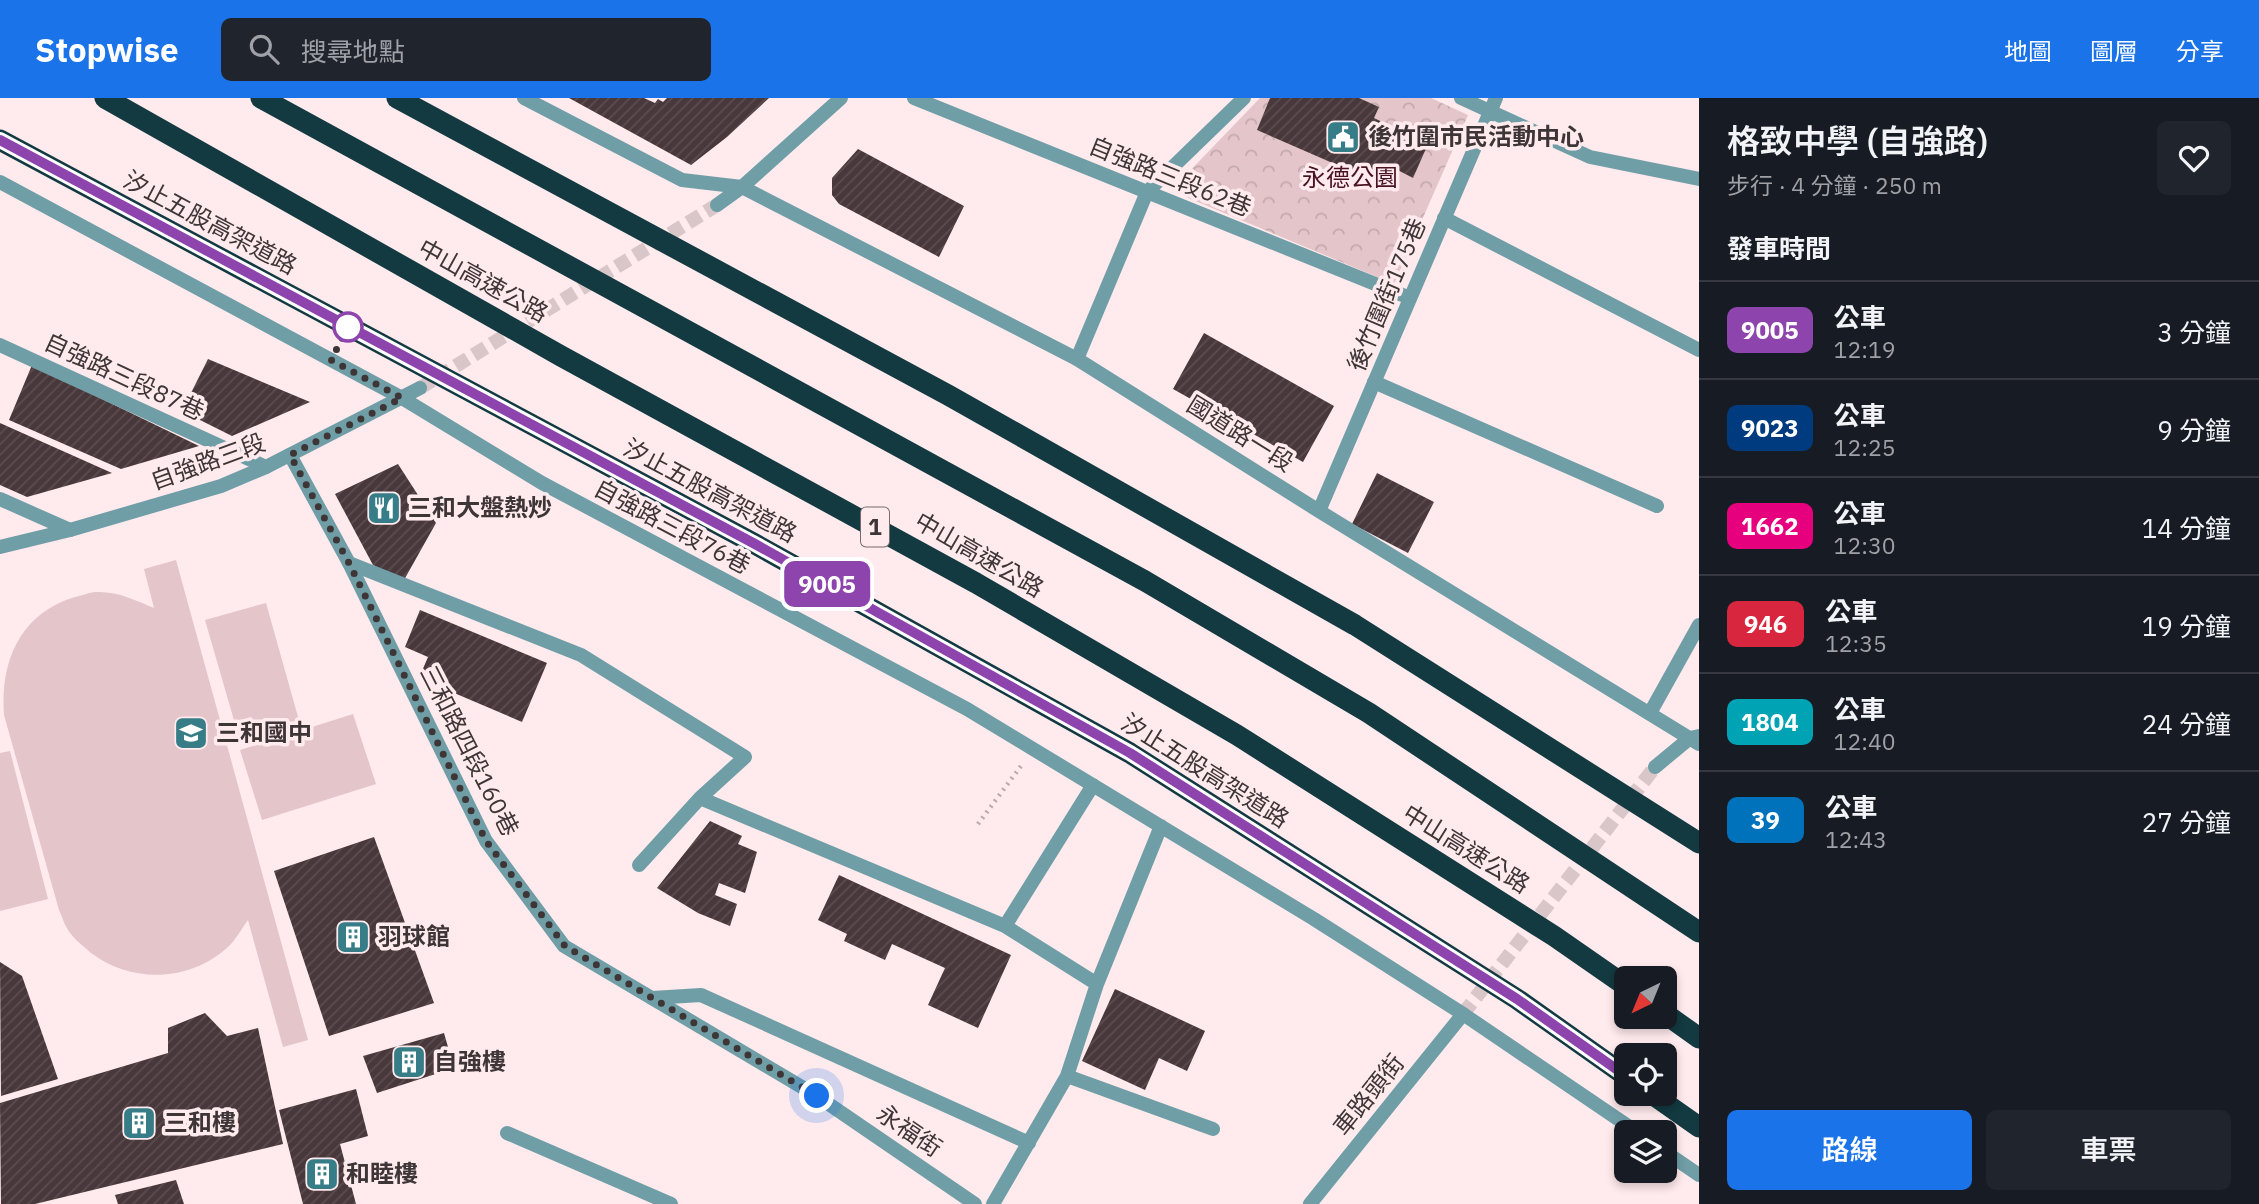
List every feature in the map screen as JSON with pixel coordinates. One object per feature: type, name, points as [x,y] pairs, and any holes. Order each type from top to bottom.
[{"type":"highway","name":"中山高速公路","points":[[105,98],[561,356],[976,583],[1237,735],[1554,936],[1614,978]]},
{"type":"highway","points":[[261,98],[1145,581],[1369,713],[1699,932]]},
{"type":"highway","points":[[397,98],[948,395],[1343,618],[1699,843]]},
{"type":"highway","name":"汐止五股高架道路","points":[[0,140],[755,544],[1130,753],[1517,999],[1614,1068]]},
{"type":"highway","points":[[1677,1022],[1699,1038]]},
{"type":"highway","points":[[1668,1106],[1699,1127]]},
{"type":"street","points":[[524,98],[682,180],[742,187]]},
{"type":"street","points":[[717,205],[742,187],[841,98]]},
{"type":"street","name":"自強路三段62巷","points":[[914,98],[1410,298]]},
{"type":"street","points":[[1077,359],[1147,192],[1244,98]]},
{"type":"street","points":[[1461,98],[1493,105],[1590,156],[1699,179]]},
{"type":"street","name":"後竹圍街175巷","points":[[1319,510],[1493,105]]},
{"type":"street","name":"自強路三段76巷","points":[[0,182],[402,398],[542,483],[967,709],[1314,919],[1463,1014],[1619,1120]]},
{"type":"street","name":"國道路一段","points":[[742,187],[1077,359],[1696,740]]},
{"type":"street","points":[[1444,218],[1699,350]]},
{"type":"street","name":"自強路三段87巷","points":[[0,345],[266,467]]},
{"type":"street","points":[[1374,382],[1657,506]]},
{"type":"street","name":"自強路三段","points":[[0,547],[71,530],[221,486],[266,467],[420,388]]},
{"type":"street","name":"三和路四段160巷","points":[[290,455],[349,563],[486,841],[565,946],[817,1096]]},
{"type":"street","points":[[0,499],[71,530]]},
{"type":"street","points":[[349,563],[581,655],[744,757],[699,798],[639,865]]},
{"type":"street","points":[[1650,713],[1699,625]]},
{"type":"street","points":[[1655,767],[1696,740]]},
{"type":"street","points":[[1005,926],[1093,785]]},
{"type":"street","points":[[699,798],[1005,926],[1097,984]]},
{"type":"street","points":[[993,1204],[1067,1076],[1097,984],[1161,826]]},
{"type":"street","points":[[652,998],[701,995],[1029,1143]]},
{"type":"street","name":"車路頭街","points":[[1310,1204],[1463,1014]]},
{"type":"street","points":[[1067,1076],[1213,1129]]},
{"type":"street","name":"永福街","points":[[817,1096],[975,1204]]},
{"type":"street","points":[[508,1133],[671,1204]]},
{"type":"street","points":[[1677,1160],[1699,1175]]},
{"type":"path","points":[[978,824],[1034,749]]},
{"type":"green space","name":"永德公園","points":[[1260,98],[1431,98],[1468,115],[1394,284],[1186,197],[1181,180]]},
{"type":"green space","points":[[176,560],[308,1040],[283,1047],[248,920],[232,943],[214,958],[197,967],[161,975],[125,970],[107,963],[91,953],[73,936],[59,910],[4,715],[10,658],[18,641],[41,614],[56,604],[96,592],[119,595],[154,608],[144,569]]},
{"type":"green space","points":[[266,603],[300,724],[240,741],[205,620]]},
{"type":"green space","points":[[353,714],[376,784],[262,820],[240,750]]},
{"type":"green space","points":[[10,751],[48,899],[0,911],[0,753]]},
{"type":"building","points":[[569,98],[644,98],[655,103],[658,99],[663,102],[667,98],[769,98],[727,137],[691,165]]},
{"type":"building","name":"後竹圍市民活動中心","points":[[1270,98],[1359,98],[1379,107],[1374,118],[1428,144],[1413,178],[1390,166],[1383,185],[1257,130]]},
{"type":"building","points":[[858,149],[964,206],[939,257],[839,204],[832,195],[832,178]]},
{"type":"building","points":[[1204,333],[1334,406],[1303,462],[1173,389]]},
{"type":"building","points":[[208,359],[310,402],[232,436],[182,411]]},
{"type":"building","points":[[32,365],[199,446],[121,469],[9,420]]},
{"type":"building","points":[[0,423],[112,473],[27,497],[0,485]]},
{"type":"building","name":"三和大盤熱炒","points":[[398,464],[436,523],[404,580],[373,565],[335,494]]},
{"type":"building","points":[[1377,473],[1434,502],[1408,553],[1352,524]]},
{"type":"building","points":[[420,610],[547,663],[522,722],[419,678],[428,657],[405,647]]},
{"type":"building","points":[[710,821],[742,836],[738,844],[757,852],[745,893],[719,883],[715,895],[737,904],[730,926],[698,913],[657,888]]},
{"type":"building","name":"羽球館","points":[[374,837],[434,1003],[329,1036],[274,871]]},
{"type":"building","points":[[839,875],[1011,955],[978,1028],[928,1005],[945,968],[892,944],[885,960],[844,941],[847,934],[818,920]]},
{"type":"building","points":[[0,962],[22,976],[58,1079],[1,1096]]},
{"type":"building","points":[[1115,989],[1205,1031],[1187,1071],[1159,1058],[1145,1090],[1082,1061]]},
{"type":"building","name":"三和樓","points":[[205,1013],[227,1036],[258,1028],[283,1144],[35,1204],[1,1204],[0,1103],[168,1053],[168,1028]]},
{"type":"building","name":"自強樓","points":[[444,1033],[454,1068],[377,1093],[363,1056]]},
{"type":"building","name":"和睦樓","points":[[356,1089],[368,1136],[340,1144],[356,1204],[303,1204],[279,1110]]},
{"type":"building","points":[[176,1180],[184,1204],[118,1204],[115,1195]]},
{"type":"tunnel","points":[[420,388],[717,205]]},
{"type":"tunnel","points":[[1463,1014],[1655,767]]},
{"type":"bus line","name":"9005","points":[[0,140],[755,544],[1130,753],[1517,999],[1614,1068]]},
{"type":"place","name":"後竹圍市民活動中心","points":[[1343,137]]},
{"type":"place","name":"三和大盤熱炒","points":[[384,508]]},
{"type":"place","name":"三和國中","points":[[191,733]]},
{"type":"place","name":"羽球館","points":[[353,937]]},
{"type":"place","name":"自強樓","points":[[409,1062]]},
{"type":"place","name":"三和樓","points":[[139,1123]]},
{"type":"place","name":"和睦樓","points":[[322,1174]]},
{"type":"route","points":[[348,327],[331,360],[402,398],[290,455],[349,563],[486,841],[565,946],[817,1096]]}]
